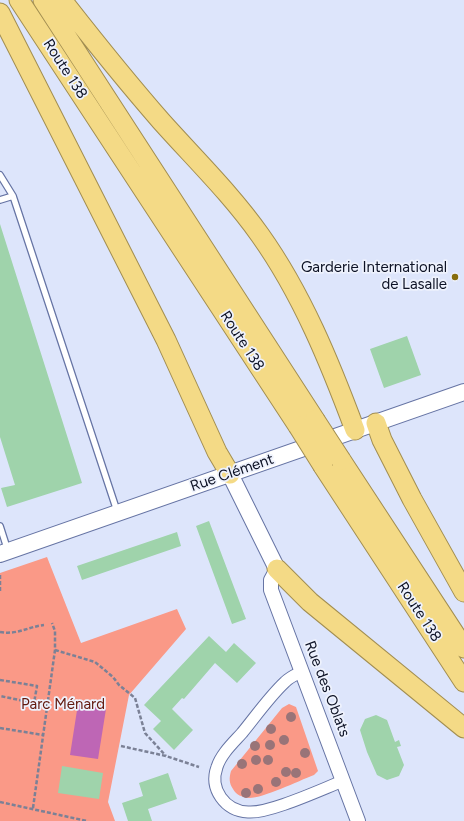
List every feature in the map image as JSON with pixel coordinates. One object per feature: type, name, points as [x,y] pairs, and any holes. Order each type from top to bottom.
[{"type":"highway","name":"Route 138","points":[[19,0],[464,682]]},
{"type":"highway","name":"Route 138","points":[[43,0],[464,648]]},
{"type":"highway","points":[[62,0],[135,91],[226,192],[261,236],[281,268],[310,322],[355,430]]},
{"type":"highway","points":[[0,13],[163,334],[217,452],[230,474]]},
{"type":"highway","points":[[376,423],[384,445],[412,499],[464,592]]},
{"type":"highway","points":[[277,569],[310,602],[464,728]]},
{"type":"main road","name":"Rue Clément","points":[[4,553],[464,392]]},
{"type":"main road","points":[[230,474],[277,569]]},
{"type":"street","name":"Rue des Oblats","points":[[277,569],[271,580],[271,590],[358,821]]},
{"type":"street","points":[[301,672],[293,676],[281,686],[226,752],[215,772],[217,793],[226,804],[233,808],[250,812],[271,808],[343,781]]},
{"type":"lane","points":[[0,175],[14,196],[117,514]]},
{"type":"lane","points":[[0,200],[14,196]]},
{"type":"lane","points":[[0,526],[4,553]]},
{"type":"path","points":[[0,576],[0,592]]},
{"type":"path","points":[[33,808],[56,650],[55,630],[52,623]]},
{"type":"path","points":[[0,632],[13,634],[33,626],[44,625]]},
{"type":"path","points":[[56,650],[95,662],[113,677],[119,686],[135,698],[145,733],[166,756]]},
{"type":"path","points":[[0,680],[37,686],[34,703],[0,696]]},
{"type":"path","points":[[0,728],[43,735]]},
{"type":"path","points":[[121,746],[166,756],[199,767]]},
{"type":"path","points":[[0,802],[87,820]]},
{"type":"green space","name":"Parc Ménard","points":[[47,557],[81,643],[177,609],[186,629],[129,695],[108,802],[115,821],[0,821],[0,573]]},
{"type":"green space","points":[[289,704],[296,707],[318,771],[314,775],[263,795],[249,798],[236,793],[231,785],[231,771],[282,708]]},
{"type":"shaded area","points":[[78,704],[106,709],[98,759],[70,755]]},
{"type":"building","points":[[0,224],[82,483],[7,507],[1,488],[15,485],[0,437]]},
{"type":"building","points":[[407,336],[421,375],[384,388],[370,349]]},
{"type":"building","points":[[209,521],[246,619],[232,624],[196,526]]},
{"type":"building","points":[[177,532],[181,546],[82,580],[77,566]]},
{"type":"building","points":[[209,636],[226,652],[234,643],[256,663],[237,683],[215,663],[184,699],[182,698],[172,709],[193,730],[174,750],[153,729],[161,721],[144,705]]},
{"type":"building","points":[[376,715],[387,720],[395,742],[399,740],[401,746],[397,747],[404,765],[399,776],[387,780],[377,775],[367,752],[360,730],[365,719]]},
{"type":"building","points":[[62,766],[103,773],[99,799],[58,793]]},
{"type":"building","points":[[168,773],[177,799],[148,809],[152,821],[128,821],[122,803],[143,796],[139,783]]},
{"type":"place","name":"Garderie International de Lasalle","points":[[455,277]]}]
